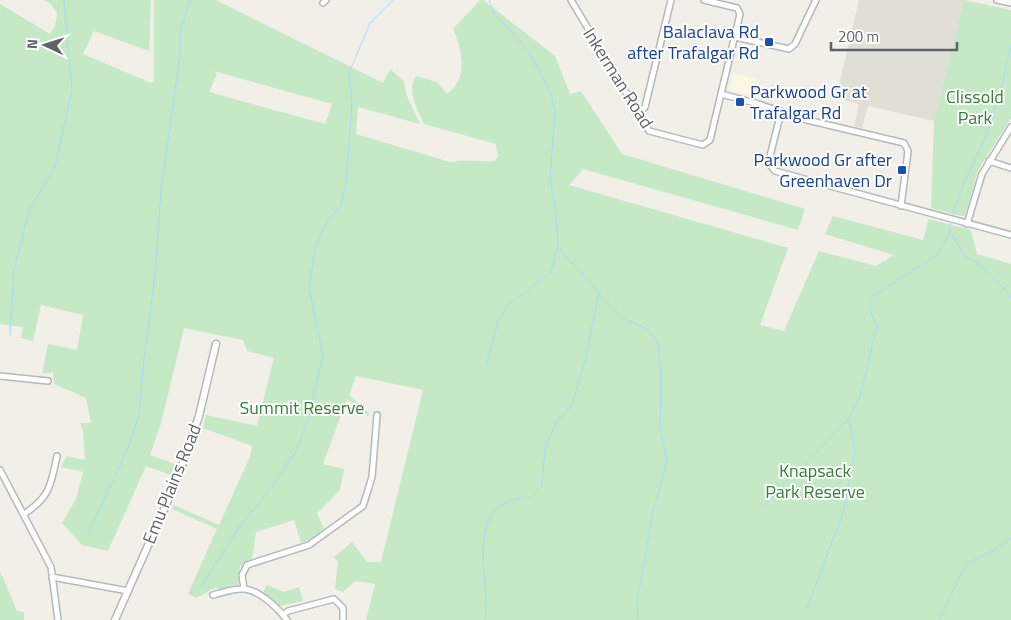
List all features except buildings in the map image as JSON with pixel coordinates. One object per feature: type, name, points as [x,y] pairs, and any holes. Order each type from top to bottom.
[{"type":"street","name":"Inkerman Road","points":[[571,0],[651,133],[701,145],[706,144],[710,140],[721,94]]},
{"type":"street","points":[[638,114],[645,107],[672,0]]},
{"type":"street","points":[[704,0],[737,8],[740,11],[721,94],[807,120],[904,143],[908,151],[901,206]]},
{"type":"street","points":[[735,37],[789,49],[795,44],[816,0]]},
{"type":"street","points":[[997,0],[1008,2]]},
{"type":"street","points":[[781,112],[769,160],[772,170],[1011,235]]},
{"type":"street","points":[[968,224],[979,182],[989,161],[1011,127]]},
{"type":"street","points":[[989,161],[1011,168]]},
{"type":"street","name":"Emu Plains Road","points":[[115,620],[182,465],[199,416],[216,344]]},
{"type":"street","points":[[0,376],[48,381]]},
{"type":"street","points":[[244,589],[242,575],[249,564],[308,545],[364,504],[372,477],[377,415]]},
{"type":"street","points":[[24,514],[40,503],[48,492],[57,456]]},
{"type":"street","points":[[0,470],[49,564],[58,620]]},
{"type":"street","points":[[52,577],[128,591]]},
{"type":"street","points":[[213,595],[244,589],[259,595],[285,617],[288,611],[333,599],[339,601],[343,608],[343,620]]},
{"type":"shaded area","points":[[859,0],[964,0],[934,121],[868,106],[862,128],[854,126],[859,104],[836,98]]},
{"type":"shaded area","points":[[733,73],[760,80],[756,97],[729,90]]},
{"type":"green space","points":[[43,0],[151,0],[149,51],[94,31],[83,54],[151,83],[154,81],[154,0],[216,0],[383,83],[390,69],[404,81],[406,94],[420,124],[358,107],[356,134],[450,162],[495,161],[498,157],[496,144],[424,124],[414,100],[413,82],[416,76],[437,82],[447,94],[454,87],[461,72],[462,63],[453,29],[480,0],[483,0],[555,56],[570,94],[581,91],[622,154],[805,209],[798,230],[583,169],[569,185],[788,248],[760,325],[784,331],[819,251],[876,266],[894,255],[825,234],[833,216],[923,240],[929,219],[971,230],[977,254],[1011,264],[1011,620],[366,620],[375,584],[355,581],[343,592],[335,589],[338,562],[334,557],[352,542],[367,562],[381,562],[423,390],[356,376],[349,395],[369,413],[369,417],[347,399],[323,464],[344,469],[340,490],[317,513],[324,529],[310,540],[301,543],[294,520],[256,532],[252,559],[240,566],[238,585],[222,589],[215,588],[196,598],[188,594],[217,529],[172,509],[174,505],[219,525],[250,457],[252,446],[203,428],[206,415],[257,426],[274,358],[247,351],[243,340],[184,328],[161,423],[150,455],[175,464],[171,475],[146,466],[108,551],[82,545],[62,523],[76,499],[83,472],[61,467],[67,456],[85,460],[83,431],[80,423],[91,423],[86,398],[54,384],[53,372],[42,374],[48,344],[77,350],[83,315],[41,305],[33,341],[21,338],[23,327],[0,324],[0,4],[50,34],[55,26],[57,14],[51,4]],"holes":[[[214,71],[332,104],[325,124],[209,92],[217,74]]]},
{"type":"green space","name":"Clissold Park","points":[[964,0],[1011,10],[1011,118],[978,170],[965,216],[962,216],[931,208],[934,121]]},
{"type":"green space","points":[[0,571],[17,611],[24,612],[24,620],[0,620]]},
{"type":"green space","points":[[267,585],[284,592],[299,587],[303,601],[280,606],[263,593]]},
{"type":"waterway","points":[[10,335],[14,269],[29,211],[55,166],[72,91],[64,0]]},
{"type":"waterway","points":[[88,534],[128,448],[139,415],[143,367],[155,276],[161,190],[180,55],[180,30],[190,0]]},
{"type":"waterway","points":[[202,586],[239,527],[273,485],[296,451],[308,421],[323,355],[309,289],[316,244],[329,218],[341,206],[346,182],[352,103],[349,73],[370,23],[393,0]]},
{"type":"waterway","points":[[485,620],[484,544],[487,526],[494,512],[509,501],[531,497],[542,486],[545,450],[556,422],[572,405],[585,361],[599,293],[558,247],[555,204],[550,179],[555,112],[550,90],[527,49],[493,12],[489,0]]},
{"type":"waterway","points":[[953,215],[968,173],[983,143],[995,112],[1011,44]]},
{"type":"waterway","points":[[763,506],[846,422],[860,397],[877,326],[870,309],[870,298],[938,254],[948,237],[951,223]]},
{"type":"waterway","points":[[950,231],[965,256],[986,269],[1011,297]]},
{"type":"waterway","points":[[487,363],[498,321],[508,305],[551,273],[557,248]]},
{"type":"waterway","points":[[599,294],[624,319],[647,329],[658,343],[661,372],[660,428],[667,462],[653,512],[637,601],[638,620]]},
{"type":"waterway","points":[[807,608],[843,513],[855,449],[849,419]]},
{"type":"waterway","points":[[939,620],[966,564],[994,550],[1011,538]]},
{"type":"place","name":"Balaclava Rd after Trafalgar Rd","points":[[769,42]]},
{"type":"place","name":"Parkwood Gr at Trafalgar Rd","points":[[740,102]]},
{"type":"place","name":"Parkwood Gr after Greenhaven Dr","points":[[902,170]]},
{"type":"park label","name":"Summit Reserve","points":[[302,408]]},
{"type":"park label","name":"Knapsack Park Reserve","points":[[815,481]]}]
